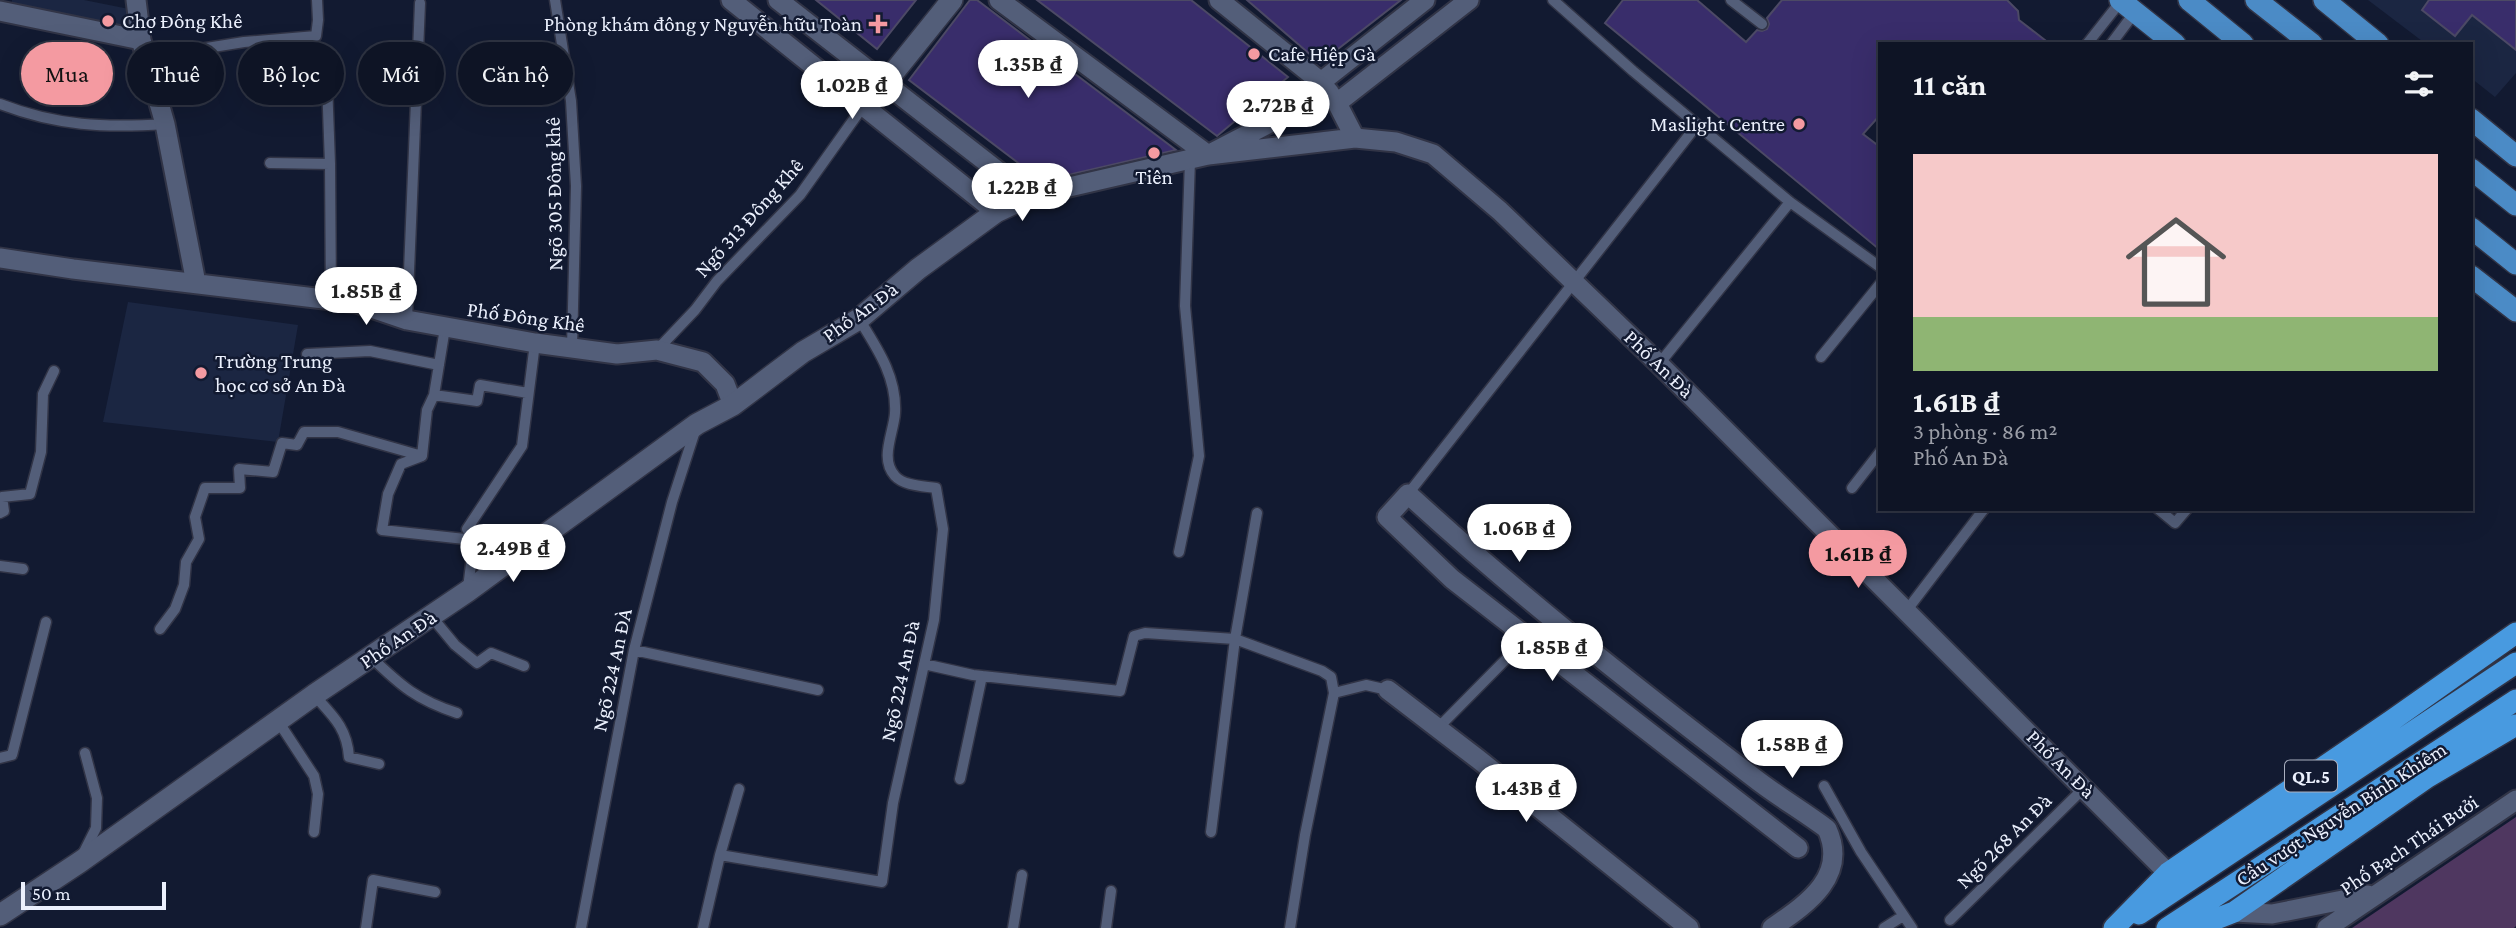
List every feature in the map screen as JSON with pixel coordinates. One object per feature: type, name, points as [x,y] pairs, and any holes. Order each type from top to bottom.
[{"type":"highway","name":"QL.5","points":[[2116,928],[2168,873],[2516,633]]},
{"type":"highway","name":"Cầu vượt Nguyễn Bỉnh Khiêm","points":[[2116,928],[2180,889],[2516,663]]},
{"type":"highway","name":"Cầu vượt Nguyễn Bỉnh Khiêm","points":[[2167,928],[2516,700]]},
{"type":"highway","points":[[2193,928],[2234,912],[2428,777],[2516,725]]},
{"type":"main road","points":[[2189,0],[2241,42]]},
{"type":"main road","points":[[2256,0],[2309,42]]},
{"type":"main road","points":[[2324,0],[2376,42]]},
{"type":"main road","points":[[2125,4],[2172,42]]},
{"type":"main road","points":[[2473,121],[2516,156]]},
{"type":"main road","points":[[2473,171],[2516,205]]},
{"type":"main road","points":[[2473,230],[2516,264]]},
{"type":"main road","points":[[2473,278],[2516,311]]},
{"type":"street","points":[[136,0],[142,42]]},
{"type":"street","points":[[732,0],[996,212]]},
{"type":"street","points":[[778,0],[1030,196]]},
{"type":"street","points":[[886,82],[952,0]]},
{"type":"street","points":[[999,0],[1199,157],[1329,92],[1469,0]]},
{"type":"street","points":[[1329,92],[1425,0]]},
{"type":"street","points":[[1227,3],[1329,92],[1355,138]]},
{"type":"street","points":[[0,11],[127,44]]},
{"type":"street","points":[[160,105],[196,283]]},
{"type":"street","name":"Phố An Đà","points":[[0,915],[80,862],[314,695],[468,591],[697,424],[733,405],[803,352],[859,319],[918,269],[996,212],[1030,196],[1199,157],[1355,138],[1396,142],[1433,154],[1467,181],[1659,364],[1908,610],[2168,873]]},
{"type":"street","name":"Phố Đông Khê","points":[[0,258],[72,270],[357,303],[407,320],[535,343],[617,354],[657,350],[703,362],[725,384],[733,405]]},
{"type":"street","points":[[1772,928],[1813,899],[1824,883],[1831,862],[1831,842],[1826,829],[1755,779],[1606,661],[1456,538],[1408,494],[1387,517],[1452,579],[1798,848]]},
{"type":"street","points":[[1388,690],[1689,928]]},
{"type":"street","name":"Phố Bạch Thái Bưởi","points":[[2327,928],[2516,800]]},
{"type":"street","points":[[2264,890],[2274,921]]},
{"type":"street","points":[[2234,912],[2274,921],[2378,893]]},
{"type":"street","points":[[2234,912],[2255,928]]},
{"type":"lane","points":[[224,45],[316,36],[317,0]]},
{"type":"lane","name":"Ngõ 305 Đông khê","points":[[555,0],[571,101],[576,186],[572,347]]},
{"type":"lane","points":[[1553,0],[1790,202],[1878,266]]},
{"type":"lane","points":[[1731,0],[1762,24]]},
{"type":"lane","points":[[407,320],[420,2]]},
{"type":"lane","points":[[2089,42],[2125,4]]},
{"type":"lane","points":[[2112,42],[2125,4]]},
{"type":"lane","points":[[0,104],[70,122],[116,128],[165,124]]},
{"type":"lane","points":[[328,105],[331,300]]},
{"type":"lane","name":"Ngõ 313 Đông Khê","points":[[657,350],[800,195],[864,105]]},
{"type":"lane","points":[[1408,494],[1697,125]]},
{"type":"lane","points":[[1179,552],[1199,456],[1185,306],[1199,157]]},
{"type":"lane","points":[[270,163],[330,163]]},
{"type":"lane","points":[[1659,364],[1790,202]]},
{"type":"lane","points":[[1821,357],[1878,286]]},
{"type":"lane","name":"Ngõ 224 An Đà","points":[[720,855],[882,882],[893,803],[933,620],[943,529],[936,488],[907,483],[896,478],[891,469],[888,454],[895,415],[894,396],[884,358],[859,319]]},
{"type":"lane","points":[[422,456],[427,410],[434,396],[445,328]]},
{"type":"lane","points":[[468,591],[474,540],[467,528],[522,446],[535,343]]},
{"type":"lane","points":[[307,354],[370,351],[439,365]]},
{"type":"lane","points":[[0,513],[4,511],[2,497],[30,494],[41,452],[43,394],[54,371]]},
{"type":"lane","points":[[434,396],[477,401],[480,385],[528,393]]},
{"type":"lane","name":"Ngõ 224 An ĐÀ","points":[[581,928],[635,650],[673,502],[697,424]]},
{"type":"lane","points":[[160,629],[175,609],[184,585],[187,562],[199,539],[195,517],[205,488],[240,488],[239,469],[273,472],[282,443],[297,445],[304,432],[338,432],[422,456]]},
{"type":"lane","points":[[1852,488],[1878,455]]},
{"type":"lane","points":[[422,456],[401,464],[388,494],[382,530],[474,540]]},
{"type":"lane","points":[[1908,610],[1982,511]]},
{"type":"lane","points":[[2160,511],[2175,523],[2185,511]]},
{"type":"lane","points":[[1211,832],[1235,639],[1257,513]]},
{"type":"lane","points":[[0,566],[23,569]]},
{"type":"lane","points":[[431,616],[455,645],[477,663],[491,653],[524,666]]},
{"type":"lane","points":[[0,758],[12,755],[46,622]]},
{"type":"lane","points":[[924,664],[982,676],[1120,691],[1134,636],[1145,633],[1235,639],[1322,671],[1331,677],[1334,694],[1290,928]]},
{"type":"lane","points":[[1438,728],[1527,638]]},
{"type":"lane","points":[[635,650],[818,690]]},
{"type":"lane","points":[[371,657],[417,697],[457,713]]},
{"type":"lane","points":[[960,779],[982,676]]},
{"type":"lane","points":[[1334,694],[1366,685],[1388,690]]},
{"type":"lane","points":[[314,695],[344,732],[348,740],[349,757],[379,764]]},
{"type":"lane","points":[[278,722],[314,776],[317,786],[314,832]]},
{"type":"lane","points":[[80,862],[96,828],[97,798],[85,753]]},
{"type":"lane","points":[[1825,786],[1861,852],[1912,928]]},
{"type":"lane","name":"Ngõ 268 An Đà","points":[[1951,920],[2084,788]]},
{"type":"lane","points":[[703,928],[739,789]]},
{"type":"lane","points":[[1013,928],[1022,875]]},
{"type":"lane","points":[[366,928],[373,880],[435,892]]},
{"type":"lane","points":[[1106,928],[1111,891]]},
{"type":"lane","points":[[1884,928],[1903,916]]},
{"type":"shaded area","name":"Chợ Đông Khê","points":[[12,0],[84,0],[134,10],[134,32],[12,7]]},
{"type":"shaded area","points":[[2368,0],[2516,0],[2516,73],[2495,97],[2473,80],[2473,42],[2423,42]]},
{"type":"shaded area","name":"Trường Trung học cơ sở An Đà","points":[[128,302],[298,325],[278,442],[103,422]]},
{"type":"shaded area","points":[[2516,817],[2514,928],[2352,928]]},
{"type":"building","points":[[816,0],[916,0],[877,49]]},
{"type":"building","points":[[970,0],[977,0],[1176,150],[1042,181],[909,80]]},
{"type":"building","points":[[1037,0],[1191,0],[1288,77],[1217,136]]},
{"type":"building","points":[[1247,0],[1401,0],[1320,63]]},
{"type":"building","name":"Maslight Centre","points":[[1623,0],[1697,0],[1746,42],[1757,30],[1767,29],[1767,18],[1782,0],[2007,0],[2018,11],[2019,20],[2047,42],[1878,42],[1878,117],[1863,134],[1878,145],[1878,248],[1605,23]]},
{"type":"building","points":[[2429,0],[2516,0],[2516,50],[2472,15],[2455,36],[2422,10]]},
{"type":"place","name":"Chợ Đông Khê","points":[[108,21]]},
{"type":"place","name":"Phòng khám đông y Nguyễn hữu Toàn","points":[[878,24]]},
{"type":"place","name":"Cafe Hiệp Gà","points":[[1254,54]]},
{"type":"place","name":"Maslight Centre","points":[[1799,124]]},
{"type":"place","name":"Tiên","points":[[1154,153]]},
{"type":"place","name":"Trường Trung học cơ sở An Đà","points":[[201,373]]}]
